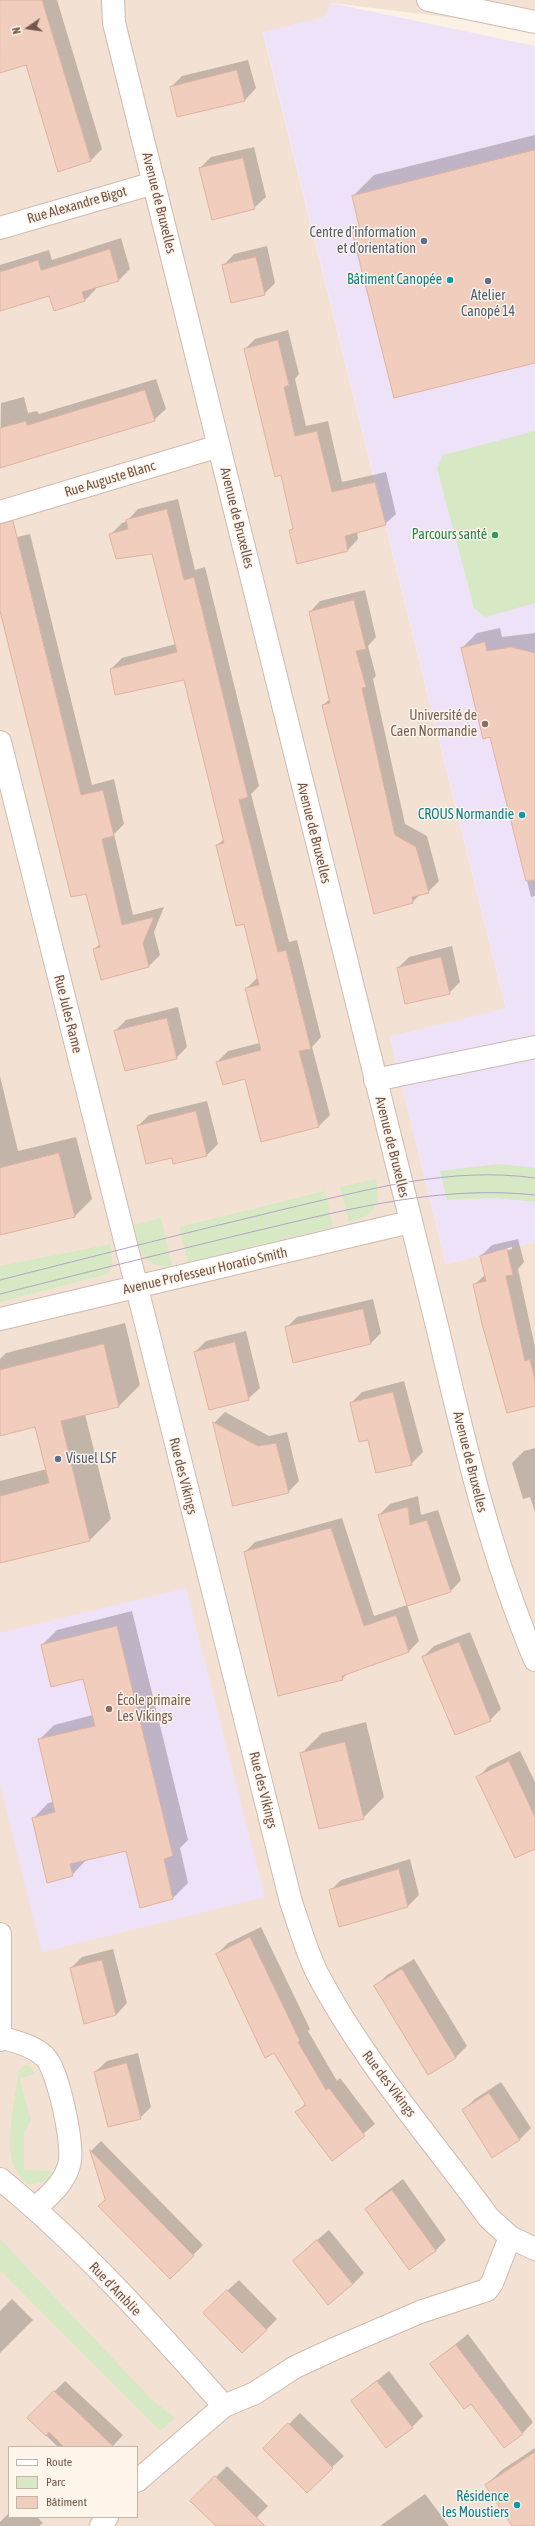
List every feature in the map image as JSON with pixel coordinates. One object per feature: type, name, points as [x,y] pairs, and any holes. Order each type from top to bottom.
[{"type":"street","name":"Avenue de Bruxelles","points":[[113,0],[114,23],[470,1470],[488,1532],[535,1660]]},
{"type":"street","points":[[428,0],[535,22]]},
{"type":"street","name":"Rue Alexandre Bigot","points":[[0,228],[154,183]]},
{"type":"street","name":"Rue Auguste Blanc","points":[[0,512],[219,446]]},
{"type":"street","name":"Rue Jules Rame","points":[[0,742],[135,1287]]},
{"type":"street","points":[[375,1080],[535,1047]]},
{"type":"street","name":"Avenue Professeur Horatio Smith","points":[[0,1319],[410,1222]]},
{"type":"street","name":"Rue des Vikings","points":[[135,1287],[291,1902],[306,1946],[328,1992],[370,2060],[489,2218],[510,2238]]},
{"type":"street","points":[[0,1934],[0,2040]]},
{"type":"street","points":[[0,2037],[30,2047],[46,2058],[60,2093],[66,2120],[72,2152],[69,2166],[60,2185],[36,2208]]},
{"type":"street","name":"Rue d'Amblie","points":[[0,2179],[36,2208],[119,2291],[224,2406]]},
{"type":"street","points":[[138,2480],[224,2406],[255,2392],[295,2367],[420,2312],[487,2290],[492,2283],[510,2238],[535,2248]]},
{"type":"shaded area","points":[[0,0],[535,0],[535,28],[332,3],[325,17],[263,33],[506,1009],[390,1037],[446,1264],[535,1242],[535,2526],[0,2526]]},
{"type":"shaded area","name":"Université de Caen Normandie","points":[[331,3],[535,46],[535,1242],[446,1264],[390,1037],[506,1008],[263,32],[325,17]]},
{"type":"shaded area","name":"École primaire Les Vikings","points":[[186,1588],[265,1897],[42,1952],[0,1784],[0,1633]]},
{"type":"green space","name":"Parcours santé","points":[[535,431],[535,603],[485,617],[474,608],[437,468],[443,455]]},
{"type":"green space","points":[[499,1164],[535,1168],[535,1202],[495,1198],[447,1200],[440,1171]]},
{"type":"green space","points":[[376,1179],[378,1196],[377,1203],[371,1213],[349,1223],[340,1187]]},
{"type":"green space","points":[[325,1191],[333,1227],[188,1262],[179,1227]]},
{"type":"green space","points":[[161,1218],[172,1266],[154,1264],[148,1260],[140,1249],[134,1225]]},
{"type":"green space","points":[[111,1244],[112,1266],[108,1274],[0,1302],[0,1266]]},
{"type":"green space","points":[[25,2065],[30,2066],[35,2074],[21,2078],[20,2081],[31,2120],[24,2132],[24,2170],[51,2171],[48,2178],[35,2184],[27,2184],[17,2172],[13,2164],[10,2143],[19,2070]]},
{"type":"green space","points":[[0,2239],[151,2399],[175,2418],[160,2431],[2,2272],[0,2273]]},
{"type":"building","points":[[0,0],[42,0],[91,161],[58,172],[26,65],[0,73]]},
{"type":"building","points":[[237,70],[245,101],[177,117],[170,87]]},
{"type":"building","name":"Bâtiment Canopée","points":[[535,150],[535,363],[394,398],[352,232],[360,230],[352,196]]},
{"type":"building","points":[[243,158],[255,209],[212,220],[199,168]]},
{"type":"building","points":[[110,249],[119,281],[82,292],[85,301],[54,311],[49,296],[0,311],[0,272],[38,260],[41,270]]},
{"type":"building","points":[[256,257],[265,295],[231,303],[222,265]]},
{"type":"building","points":[[278,340],[289,385],[284,387],[295,436],[317,431],[332,492],[375,482],[386,525],[345,536],[348,551],[297,564],[289,530],[293,529],[281,475],[275,477],[244,349]]},
{"type":"building","points":[[145,390],[155,421],[0,468],[0,428],[26,421],[27,425]]},
{"type":"building","points":[[167,509],[184,580],[194,577],[248,797],[239,800],[278,952],[286,950],[311,1049],[299,1051],[319,1127],[261,1142],[245,1079],[223,1085],[216,1062],[261,1050],[245,988],[259,985],[244,924],[236,926],[216,845],[224,843],[184,680],[115,695],[110,669],[177,652],[152,554],[116,559],[109,534],[128,529],[126,520]]},
{"type":"building","points":[[13,521],[81,795],[103,790],[114,836],[102,839],[122,925],[154,917],[143,943],[149,967],[101,980],[93,949],[100,947],[86,894],[71,897],[0,611],[0,524]]},
{"type":"building","points":[[354,600],[366,649],[356,651],[366,687],[362,688],[395,835],[416,847],[429,893],[412,897],[413,903],[374,914],[322,705],[330,703],[309,612]]},
{"type":"building","name":"CROUS Normandie","points":[[485,642],[487,651],[511,647],[535,653],[535,880],[526,881],[490,737],[483,739],[461,648]]},
{"type":"building","points":[[441,957],[450,994],[405,1004],[397,968]]},
{"type":"building","points":[[167,1018],[177,1059],[125,1071],[114,1031]]},
{"type":"building","points":[[196,1111],[207,1156],[173,1164],[172,1158],[146,1164],[137,1126]]},
{"type":"building","points":[[59,1153],[75,1217],[0,1235],[0,1168]]},
{"type":"building","points":[[507,1249],[513,1275],[506,1276],[525,1361],[530,1359],[535,1380],[535,1406],[507,1413],[482,1324],[473,1284],[486,1281],[480,1256]]},
{"type":"building","points":[[363,1309],[371,1344],[293,1363],[285,1327]]},
{"type":"building","points":[[235,1342],[249,1400],[209,1410],[194,1352]]},
{"type":"building","points":[[104,1344],[119,1407],[61,1421],[90,1541],[0,1563],[0,1496],[49,1483],[35,1427],[0,1436],[0,1370]]},
{"type":"building","points":[[393,1392],[412,1465],[376,1473],[368,1440],[359,1442],[350,1403]]},
{"type":"building","points":[[213,1422],[258,1446],[276,1443],[289,1493],[233,1506]]},
{"type":"building","points":[[408,1507],[410,1525],[427,1520],[451,1592],[407,1606],[378,1515]]},
{"type":"building","points":[[331,1528],[364,1626],[396,1615],[409,1652],[342,1676],[343,1680],[278,1696],[244,1552]]},
{"type":"building","points":[[117,1626],[173,1856],[164,1859],[173,1899],[140,1908],[126,1851],[70,1864],[73,1876],[47,1883],[32,1818],[55,1812],[38,1739],[95,1726],[83,1679],[51,1687],[41,1645]]},
{"type":"building","points":[[459,1642],[491,1721],[455,1735],[422,1657]]},
{"type":"building","points":[[345,1742],[364,1819],[319,1829],[300,1753]]},
{"type":"building","points":[[509,1761],[535,1817],[535,1849],[515,1858],[476,1777]]},
{"type":"building","points":[[399,1869],[408,1907],[339,1927],[329,1890]]},
{"type":"building","points":[[250,1937],[300,2041],[298,2042],[326,2090],[329,2088],[365,2136],[332,2161],[295,2112],[306,2105],[274,2053],[265,2058],[216,1954]]},
{"type":"building","points":[[102,1960],[116,2015],[84,2024],[70,1968]]},
{"type":"building","points":[[402,1969],[456,2058],[428,2075],[374,1986]]},
{"type":"building","points":[[127,2063],[141,2119],[108,2127],[94,2072]]},
{"type":"building","points":[[489,2093],[520,2140],[492,2158],[462,2110]]},
{"type":"building","points":[[90,2150],[194,2256],[170,2279],[98,2206],[105,2200]]},
{"type":"building","points":[[392,2190],[436,2251],[409,2270],[365,2209]]},
{"type":"building","points":[[317,2240],[353,2284],[328,2305],[293,2261]]},
{"type":"building","points":[[227,2290],[267,2330],[242,2353],[203,2313]]},
{"type":"building","points":[[456,2345],[523,2434],[504,2448],[471,2404],[464,2409],[430,2364]]},
{"type":"building","points":[[377,2381],[413,2428],[386,2448],[351,2401]]},
{"type":"building","points":[[54,2391],[113,2446],[63,2446],[49,2432],[46,2436],[27,2418]]},
{"type":"building","points":[[288,2423],[333,2468],[307,2493],[263,2449]]},
{"type":"building","name":"Résidence les Moustiers","points":[[535,2452],[535,2526],[512,2526],[485,2485]]},
{"type":"building","points":[[215,2476],[265,2526],[216,2526],[190,2501]]},
{"type":"tram line","points":[[0,1280],[347,1194],[409,1182],[472,1175],[503,1175],[535,1178]]},
{"type":"tram line","points":[[0,1294],[231,1237],[365,1206],[398,1200],[466,1193],[535,1195]]},
{"type":"place","name":"Centre d'information et d'orientation","points":[[424,241]]},
{"type":"place","name":"Bâtiment Canopée","points":[[450,280]]},
{"type":"place","name":"Atelier Canopé 14","points":[[488,281]]},
{"type":"place","name":"Parcours santé","points":[[495,535]]},
{"type":"place","name":"Université de Caen Normandie","points":[[485,724]]},
{"type":"place","name":"CROUS Normandie","points":[[522,815]]},
{"type":"place","name":"Visuel LSF","points":[[58,1459]]},
{"type":"place","name":"École primaire Les Vikings","points":[[109,1709]]},
{"type":"place","name":"Résidence les Moustiers","points":[[517,2505]]}]
